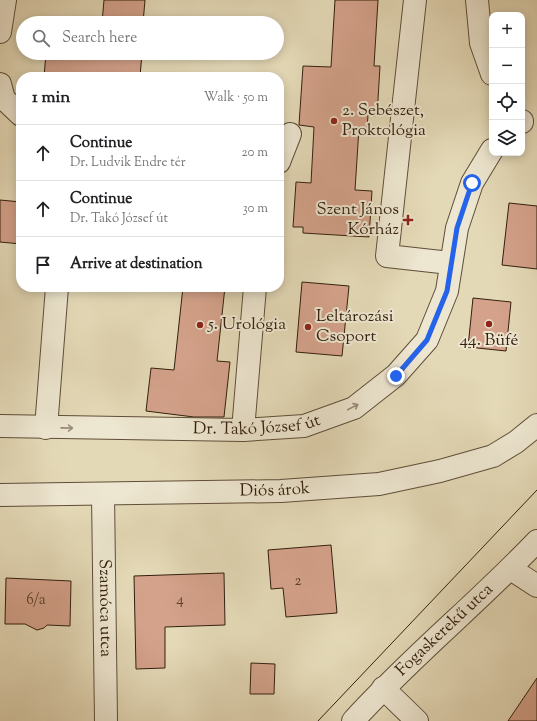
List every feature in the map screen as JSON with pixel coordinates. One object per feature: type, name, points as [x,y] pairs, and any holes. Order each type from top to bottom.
[{"type":"street","points":[[0,32],[5,0]]},
{"type":"street","points":[[415,0],[386,256],[450,263]]},
{"type":"street","points":[[477,0],[476,12],[481,43],[489,66]]},
{"type":"street","points":[[0,84],[4,99],[16,110]]},
{"type":"street","points":[[284,149],[290,134]]},
{"type":"street","name":"Dr. Takó József út","points":[[0,426],[46,428],[243,430],[304,426],[354,408],[396,376],[427,340],[447,291],[450,263],[457,228],[472,183],[489,155]]},
{"type":"street","points":[[46,428],[57,292]]},
{"type":"street","points":[[243,430],[255,292]]},
{"type":"street","name":"Diós árok","points":[[0,495],[281,491],[379,484],[493,456],[516,442],[537,425]]},
{"type":"street","name":"Szamóca utca","points":[[103,494],[106,721]]},
{"type":"street","name":"Fogaskerekű utca","points":[[353,721],[383,688],[511,569],[537,541]]},
{"type":"street","points":[[511,569],[537,586]]},
{"type":"street","points":[[383,688],[417,721]]},
{"type":"building","points":[[104,0],[145,0],[144,16],[103,16]]},
{"type":"building","name":"2. Sebészet, Proktológia","points":[[335,0],[378,0],[374,66],[380,66],[377,116],[368,115],[367,129],[359,128],[355,190],[372,191],[369,237],[303,233],[303,227],[293,227],[296,182],[311,183],[314,127],[299,125],[303,66],[331,67]]},
{"type":"building","points":[[45,60],[141,60],[140,72],[44,72]]},
{"type":"building","points":[[0,200],[16,202],[16,244],[0,242]]},
{"type":"building","points":[[509,203],[537,206],[537,269],[502,265]]},
{"type":"building","points":[[302,282],[349,286],[342,356],[296,352]]},
{"type":"building","name":"5. Urológia","points":[[182,292],[224,292],[217,361],[230,362],[224,417],[194,417],[146,411],[151,368],[174,370]]},
{"type":"building","name":"44. Büfé","points":[[473,298],[511,302],[506,351],[468,347]]},
{"type":"building","points":[[331,545],[337,613],[286,617],[283,588],[271,589],[268,550]]},
{"type":"building","points":[[224,573],[225,625],[165,627],[165,668],[136,669],[134,576]]},
{"type":"building","points":[[6,578],[71,581],[70,626],[47,625],[44,628],[37,630],[25,624],[5,624]]},
{"type":"building","points":[[251,663],[275,664],[274,694],[250,694]]},
{"type":"building","points":[[537,678],[537,721],[508,721]]},
{"type":"tram line","points":[[318,721],[537,490]]},
{"type":"place","name":"2. Sebészet, Proktológia","points":[[334,121]]},
{"type":"place","name":"Szent János Kórház","points":[[408,220]]},
{"type":"place","name":"44. Büfé","points":[[489,324]]},
{"type":"place","name":"5. Urológia","points":[[200,325]]},
{"type":"place","name":"Leltározási Csoport","points":[[308,327]]},
{"type":"route","points":[[396,376],[427,340],[447,291],[450,263],[457,228],[472,183]]}]
